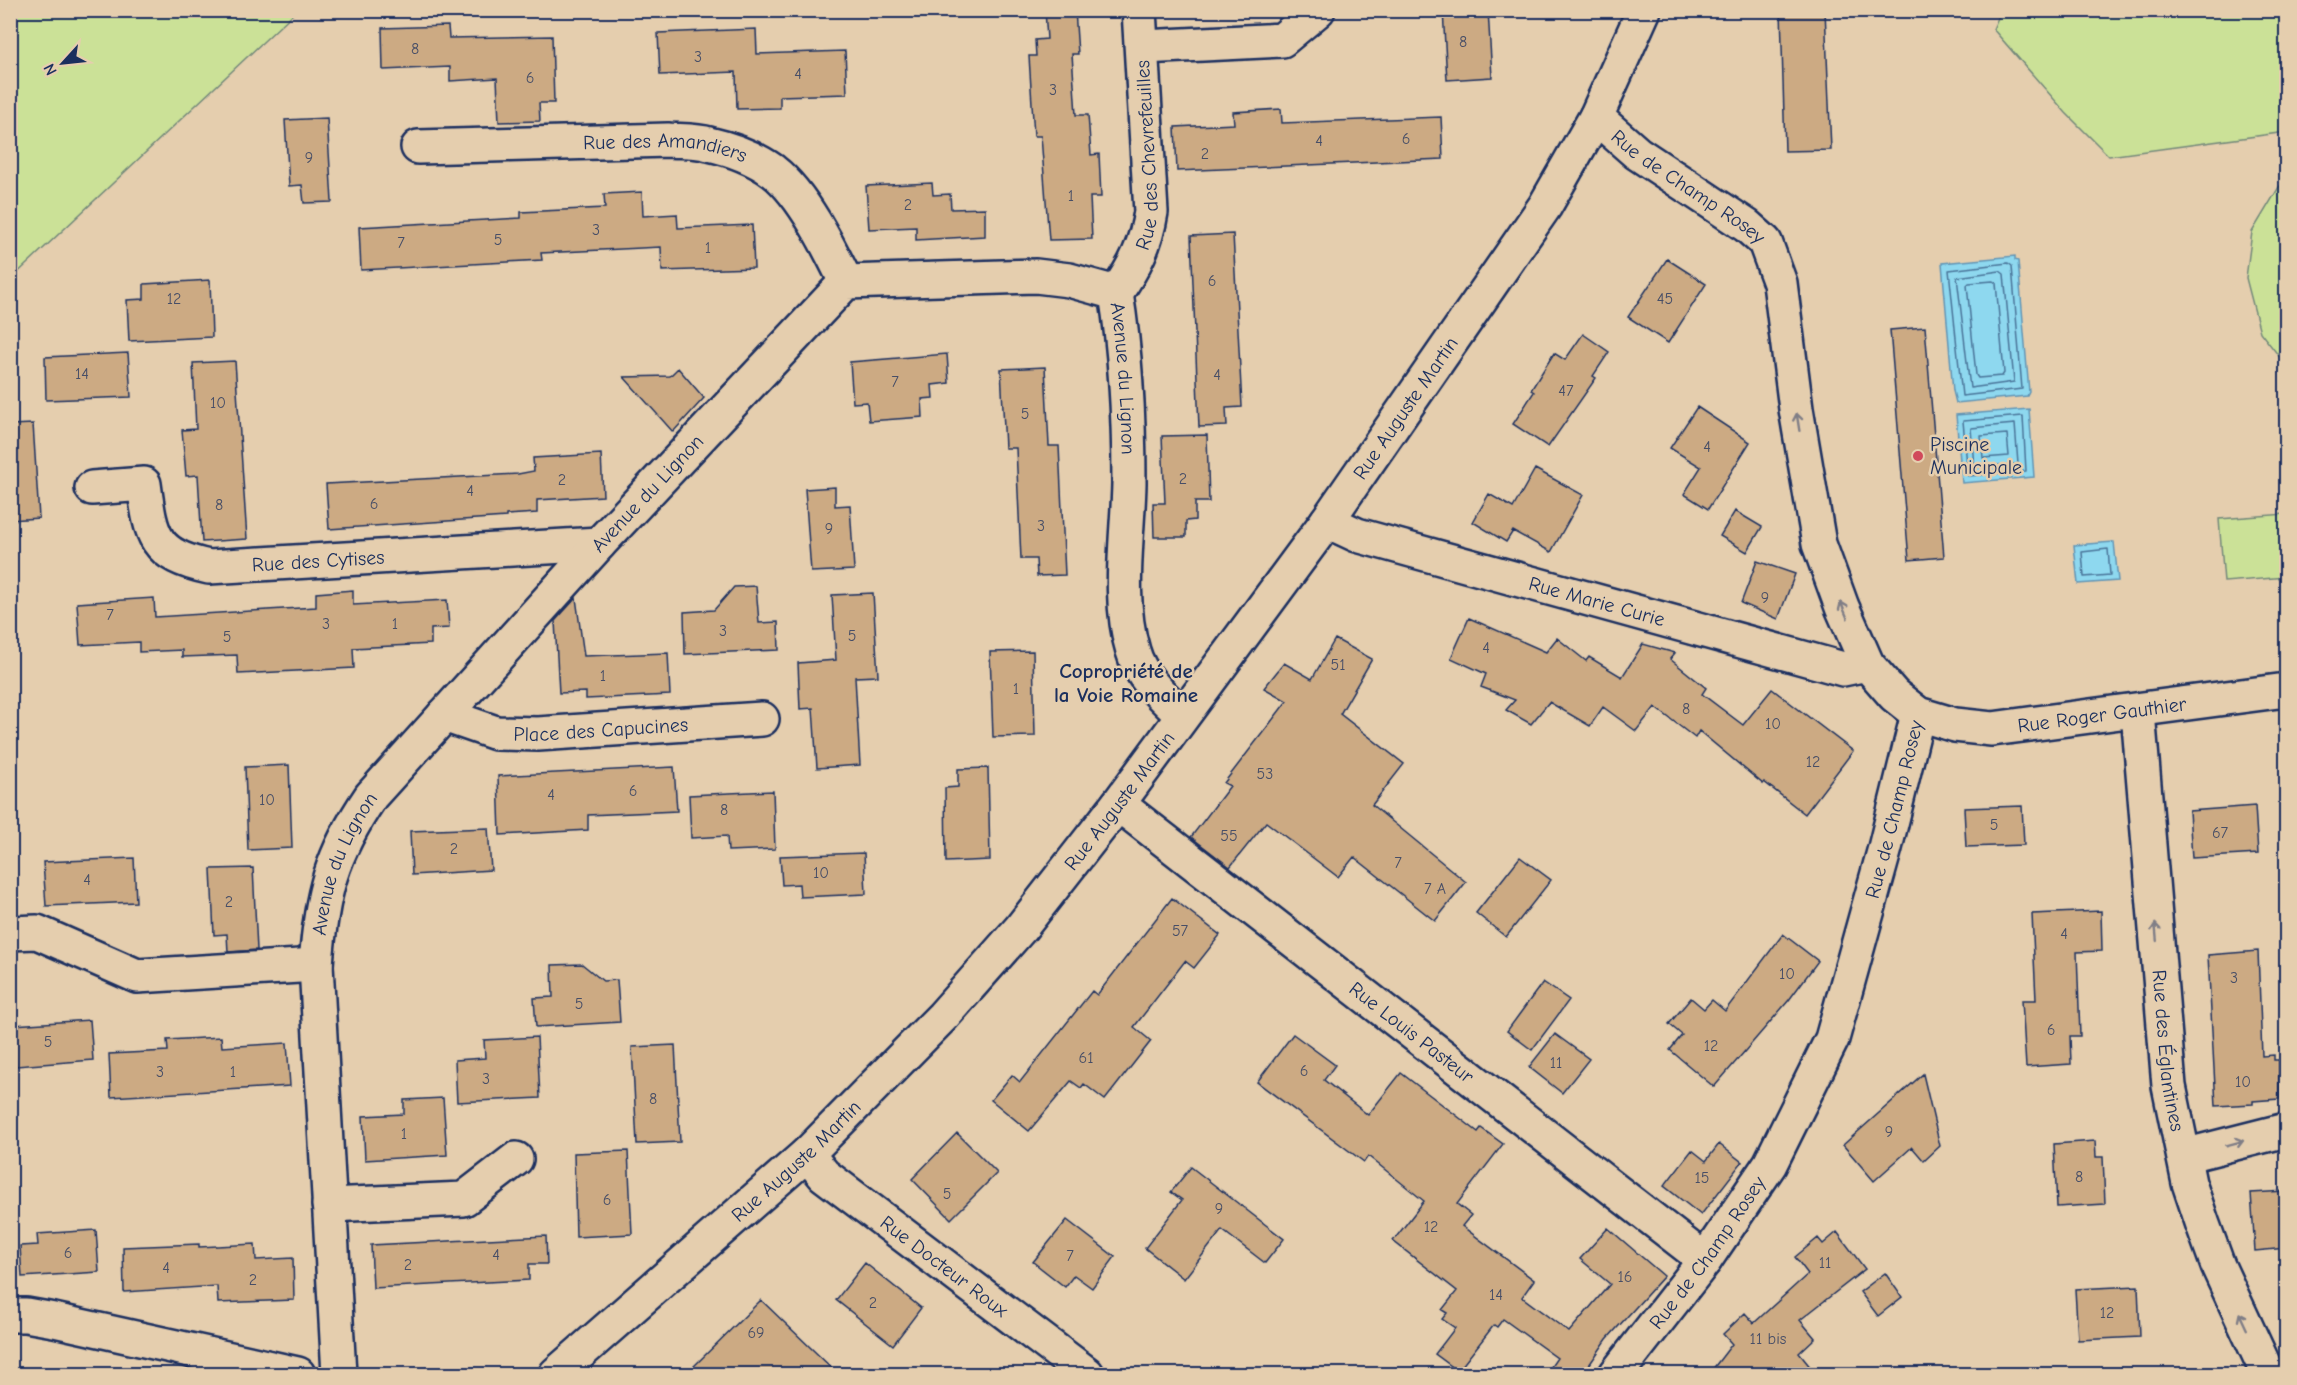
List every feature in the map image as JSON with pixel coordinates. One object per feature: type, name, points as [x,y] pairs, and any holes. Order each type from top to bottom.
[{"type":"street","name":"Rue des Chevrefeuilles","points":[[1116,293],[1144,248],[1152,212],[1139,10]]},
{"type":"street","points":[[1143,47],[1282,40],[1318,10]]},
{"type":"street","name":"Rue Auguste Martin","points":[[573,1369],[807,1154],[943,1016],[1021,928],[1118,804],[1327,521],[1545,206],[1596,117],[1644,10]]},
{"type":"street","name":"Rue de Champ Rosey","points":[[1596,117],[1637,153],[1747,226],[1765,242],[1780,283],[1796,409],[1819,544],[1842,607],[1868,664],[1894,695],[1918,714],[1886,848],[1832,1039],[1770,1164],[1705,1260],[1616,1374]]},
{"type":"street","name":"Rue des Amandiers","points":[[418,147],[668,140],[708,143],[743,155],[774,171],[798,200],[828,244],[846,282]]},
{"type":"street","name":"Avenue du Lignon","points":[[339,1374],[316,964],[318,934],[332,865],[349,828],[371,796],[599,544],[846,282],[1035,276],[1069,280],[1116,293],[1125,349],[1129,482],[1126,615],[1133,652],[1144,673],[1182,715]]},
{"type":"street","name":"Rue des Cytises","points":[[92,488],[144,484],[154,536],[166,551],[185,562],[209,567],[599,544]]},
{"type":"street","name":"Rue Marie Curie","points":[[1327,521],[1356,535],[1843,669],[1868,664]]},
{"type":"street","name":"Rue Roger Gauthier","points":[[1918,714],[1955,725],[1992,729],[2138,712],[2286,690]]},
{"type":"street","name":"Rue des Églantines","points":[[2138,712],[2169,1086],[2189,1183],[2218,1266],[2268,1374]]},
{"type":"street","name":"Place des Capucines","points":[[444,715],[496,733],[538,734],[762,719]]},
{"type":"street","name":"Rue Louis Pasteur","points":[[1118,804],[1705,1260]]},
{"type":"street","points":[[10,933],[37,932],[137,976],[316,964]]},
{"type":"street","points":[[2184,1156],[2286,1130]]},
{"type":"street","name":"Rue Docteur Roux","points":[[807,1154],[824,1175],[1087,1374]]},
{"type":"street","points":[[329,1205],[464,1199],[516,1160]]},
{"type":"street","points":[[10,1315],[26,1315],[54,1320],[298,1374]]},
{"type":"green space","points":[[11,10],[296,10],[296,11],[11,279]]},
{"type":"green space","points":[[2001,11],[2286,11],[2286,132],[2109,156],[2066,113],[1993,29]]},
{"type":"green space","points":[[2286,181],[2286,365],[2260,332],[2246,278],[2252,232],[2279,187]]},
{"type":"green space","points":[[2286,514],[2286,577],[2224,582],[2219,519]]},
{"type":"water","points":[[2015,256],[2015,260],[2018,261],[2029,392],[2027,396],[1956,403],[1942,263]]},
{"type":"water","points":[[2029,409],[2034,477],[1962,483],[1956,415]]},
{"type":"water","points":[[2114,542],[2118,581],[2078,584],[2074,545]]},
{"type":"building","points":[[1045,10],[1075,10],[1078,54],[1072,54],[1076,115],[1088,115],[1091,155],[1099,154],[1101,197],[1090,197],[1092,239],[1049,240],[1041,136],[1034,136],[1029,56],[1036,56],[1035,40],[1047,39]]},
{"type":"building","points":[[1443,10],[1488,10],[1492,77],[1447,80]]},
{"type":"building","points":[[1781,10],[1825,10],[1831,150],[1785,151]]},
{"type":"building","points":[[448,26],[449,38],[552,36],[554,103],[539,103],[540,121],[499,122],[497,78],[450,81],[450,67],[383,70],[382,28]]},
{"type":"building","points":[[756,29],[757,54],[845,51],[847,94],[780,96],[780,108],[737,109],[736,72],[660,75],[658,33]]},
{"type":"building","points":[[1281,109],[1282,123],[1441,117],[1443,159],[1177,171],[1175,127],[1234,124],[1233,112]]},
{"type":"building","points":[[327,118],[332,202],[304,203],[302,185],[289,186],[285,120]]},
{"type":"building","points":[[932,183],[933,195],[950,194],[951,209],[985,208],[985,236],[916,240],[916,227],[869,229],[866,186]]},
{"type":"building","points":[[642,192],[643,216],[677,214],[678,228],[752,225],[754,268],[662,271],[661,247],[541,253],[542,260],[361,270],[359,227],[521,218],[521,212],[605,208],[604,194]]},
{"type":"building","points":[[1233,234],[1242,407],[1226,408],[1227,426],[1199,427],[1191,236]]},
{"type":"building","points":[[1667,259],[1706,284],[1668,343],[1628,317]]},
{"type":"building","points":[[210,280],[212,337],[129,341],[127,300],[144,299],[144,284]]},
{"type":"building","name":"Piscine Municipale","points":[[1925,327],[1944,557],[1909,560],[1890,330]]},
{"type":"building","points":[[1583,334],[1609,352],[1593,376],[1596,378],[1548,447],[1513,424],[1534,392],[1531,390],[1554,353],[1565,360]]},
{"type":"building","points":[[128,353],[131,397],[46,400],[45,357]]},
{"type":"building","points":[[947,354],[949,383],[932,385],[933,398],[922,399],[923,417],[869,421],[867,402],[853,403],[850,362]]},
{"type":"building","points":[[235,361],[247,539],[202,542],[198,475],[186,476],[182,430],[196,429],[193,363]]},
{"type":"building","points":[[1045,367],[1049,446],[1059,446],[1065,575],[1037,576],[1036,559],[1021,559],[1016,448],[1005,448],[1001,369]]},
{"type":"building","points":[[678,368],[704,398],[673,432],[624,377],[670,376]]},
{"type":"building","points":[[1697,407],[1750,442],[1708,509],[1684,494],[1701,467],[1670,448]]},
{"type":"building","points":[[33,424],[39,518],[10,520],[10,425]]},
{"type":"building","points":[[1207,435],[1209,502],[1195,502],[1195,520],[1186,521],[1186,537],[1154,537],[1153,503],[1165,503],[1162,436]]},
{"type":"building","points":[[601,454],[603,496],[537,500],[537,513],[506,515],[506,517],[329,529],[326,484],[518,474],[534,471],[533,458]]},
{"type":"building","points":[[1535,469],[1583,495],[1551,552],[1513,531],[1506,542],[1473,522],[1489,494],[1513,508]]},
{"type":"building","points":[[835,487],[835,506],[850,505],[854,570],[811,572],[805,489]]},
{"type":"building","points":[[1735,511],[1762,527],[1747,552],[1720,536]]},
{"type":"building","points":[[1757,561],[1795,574],[1778,619],[1741,603]]},
{"type":"building","points":[[756,586],[759,623],[778,622],[779,650],[685,654],[684,612],[714,610],[734,587]]},
{"type":"building","points":[[353,590],[353,605],[447,600],[449,628],[431,629],[431,644],[353,648],[354,668],[238,674],[237,655],[182,657],[182,650],[139,652],[139,642],[80,645],[77,603],[154,598],[155,617],[316,607],[316,593]]},
{"type":"building","points":[[873,593],[878,676],[855,677],[860,765],[817,768],[813,708],[800,709],[798,663],[836,660],[832,595]]},
{"type":"building","points":[[576,598],[584,656],[668,653],[670,695],[586,699],[586,692],[559,693],[555,621]]},
{"type":"building","points":[[1469,618],[1546,652],[1557,638],[1586,661],[1589,657],[1622,677],[1643,644],[1675,653],[1670,659],[1706,688],[1702,694],[1743,725],[1772,689],[1853,751],[1805,814],[1764,782],[1763,784],[1699,731],[1695,738],[1655,707],[1636,731],[1603,707],[1590,726],[1549,702],[1531,724],[1506,710],[1515,700],[1481,687],[1486,674],[1451,658]]},
{"type":"building","points":[[1335,639],[1372,659],[1340,714],[1404,764],[1372,805],[1466,882],[1435,921],[1354,857],[1338,877],[1266,822],[1230,867],[1191,837],[1230,786],[1224,783],[1287,701],[1264,688],[1284,663],[1312,679]]},
{"type":"building","points":[[1033,651],[1035,736],[993,737],[990,652]]},
{"type":"building","points":[[289,765],[292,848],[248,850],[245,767]]},
{"type":"building","points":[[674,767],[677,811],[588,815],[588,830],[500,835],[498,776]]},
{"type":"building","points":[[988,768],[990,860],[946,862],[945,788],[958,787],[958,769]]},
{"type":"building","points":[[773,791],[775,849],[728,851],[727,836],[691,838],[689,795]]},
{"type":"building","points":[[2022,806],[2024,845],[1966,847],[1964,808]]},
{"type":"building","points":[[2255,806],[2258,854],[2192,858],[2189,811]]},
{"type":"building","points":[[488,828],[491,870],[412,875],[410,831]]},
{"type":"building","points":[[864,853],[866,894],[800,897],[799,884],[782,885],[780,856]]},
{"type":"building","points":[[1520,857],[1551,880],[1506,937],[1476,913]]},
{"type":"building","points":[[134,858],[136,902],[46,906],[43,862]]},
{"type":"building","points":[[253,868],[257,950],[228,952],[227,934],[214,935],[211,869]]},
{"type":"building","points":[[1172,898],[1220,935],[1194,968],[1185,961],[1134,1027],[1151,1041],[1105,1100],[1084,1084],[1081,1088],[1071,1081],[1029,1131],[991,1100],[1012,1075],[1020,1082],[1092,991],[1097,995]]},
{"type":"building","points":[[2101,911],[2102,951],[2077,952],[2080,1036],[2070,1036],[2071,1064],[2026,1067],[2022,1000],[2036,1000],[2032,914]]},
{"type":"building","points":[[1783,934],[1818,961],[1789,1000],[1714,1087],[1670,1050],[1682,1035],[1669,1024],[1691,998],[1704,1009],[1712,1000],[1725,1011]]},
{"type":"building","points":[[2258,951],[2262,1056],[2274,1055],[2274,1060],[2279,1060],[2279,1099],[2253,1101],[2253,1104],[2216,1106],[2208,955]]},
{"type":"building","points":[[582,964],[603,981],[617,980],[620,1022],[536,1027],[534,998],[553,997],[552,965]]},
{"type":"building","points":[[1543,982],[1569,1000],[1532,1050],[1507,1031]]},
{"type":"building","points":[[90,1020],[93,1060],[16,1066],[13,1025]]},
{"type":"building","points":[[1293,1034],[1335,1065],[1324,1080],[1368,1115],[1401,1073],[1478,1132],[1481,1128],[1503,1144],[1457,1204],[1471,1215],[1462,1226],[1534,1280],[1522,1297],[1569,1332],[1610,1284],[1580,1259],[1608,1228],[1664,1276],[1607,1339],[1583,1374],[1546,1374],[1557,1358],[1503,1319],[1497,1327],[1494,1325],[1458,1371],[1435,1354],[1455,1328],[1442,1319],[1447,1313],[1442,1310],[1457,1291],[1393,1241],[1424,1201],[1368,1156],[1364,1162],[1257,1082]]},
{"type":"building","points":[[1555,1034],[1589,1059],[1562,1093],[1529,1067]]},
{"type":"building","points":[[221,1037],[222,1047],[287,1043],[290,1086],[111,1097],[109,1054],[168,1051],[167,1040]]},
{"type":"building","points":[[537,1037],[540,1098],[457,1102],[455,1060],[485,1058],[484,1040]]},
{"type":"building","points":[[675,1045],[680,1142],[637,1144],[632,1047]]},
{"type":"building","points":[[1923,1074],[1940,1146],[1924,1161],[1912,1147],[1874,1181],[1843,1145]]},
{"type":"building","points":[[443,1098],[447,1155],[365,1160],[363,1116],[404,1114],[404,1100]]},
{"type":"building","points":[[957,1133],[997,1173],[951,1219],[912,1179]]},
{"type":"building","points":[[2095,1141],[2096,1157],[2103,1157],[2105,1204],[2057,1207],[2054,1144]]},
{"type":"building","points":[[1719,1144],[1742,1162],[1701,1215],[1664,1186],[1692,1150],[1706,1161]]},
{"type":"building","points":[[628,1151],[632,1234],[576,1237],[574,1153]]},
{"type":"building","points":[[1191,1167],[1284,1239],[1265,1263],[1222,1230],[1184,1279],[1145,1248],[1182,1200],[1171,1192]]},
{"type":"building","points":[[2286,1191],[2286,1248],[2255,1251],[2251,1193]]},
{"type":"building","points":[[1067,1220],[1115,1257],[1092,1288],[1074,1275],[1065,1287],[1033,1262]]},
{"type":"building","points":[[96,1230],[99,1272],[22,1277],[20,1246],[38,1245],[37,1234]]},
{"type":"building","points":[[1837,1232],[1865,1269],[1800,1320],[1815,1338],[1799,1353],[1816,1374],[1709,1374],[1732,1344],[1723,1334],[1745,1313],[1754,1323],[1808,1274],[1795,1257],[1818,1238],[1823,1244]]},
{"type":"building","points":[[546,1236],[547,1264],[529,1264],[529,1280],[373,1288],[371,1245]]},
{"type":"building","points":[[199,1244],[199,1247],[255,1244],[256,1260],[293,1258],[294,1300],[218,1303],[217,1286],[124,1292],[123,1247]]},
{"type":"building","points":[[865,1263],[921,1308],[893,1345],[836,1300]]},
{"type":"building","points":[[1885,1273],[1902,1297],[1878,1316],[1860,1292]]},
{"type":"building","points":[[2138,1286],[2140,1337],[2078,1340],[2075,1289]]},
{"type":"building","points":[[761,1300],[838,1374],[686,1374]]},
{"type":"place","name":"Piscine Municipale","points":[[1918,456]]},
{"type":"district","name":"Copropriété de la Voie Romaine","points":[[1126,683]]}]
